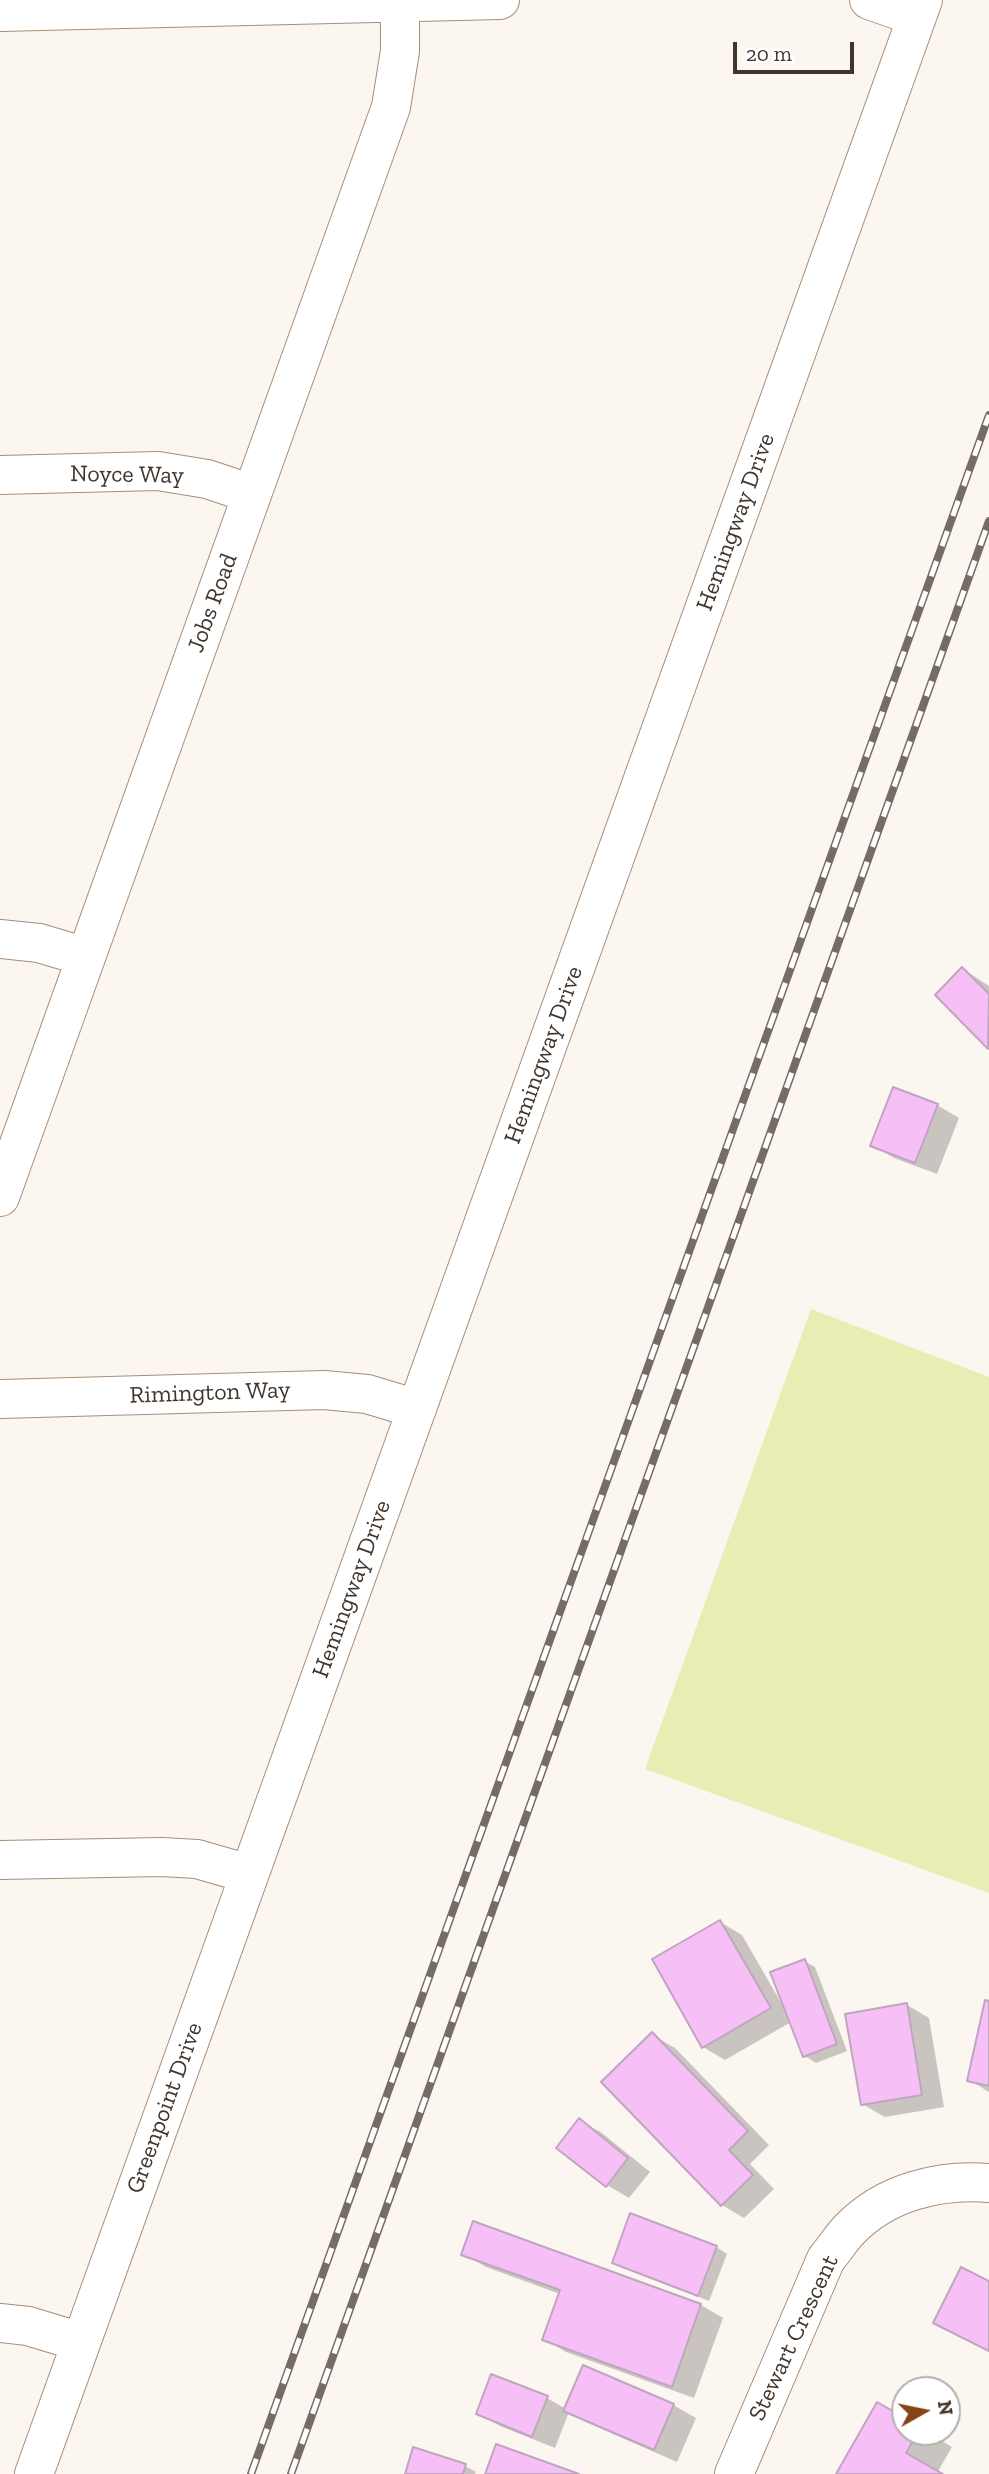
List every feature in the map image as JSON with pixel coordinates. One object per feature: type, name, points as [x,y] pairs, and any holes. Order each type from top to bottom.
[{"type":"street","points":[[0,12],[157,4],[500,0]]},
{"type":"street","points":[[869,0],[920,9]]},
{"type":"street","name":"Jobs Road","points":[[0,1197],[391,107],[400,51],[401,3]]},
{"type":"street","name":"Hemingway Drive","points":[[249,1874],[920,9]]},
{"type":"street","name":"Noyce Way","points":[[0,475],[158,471],[207,479],[252,494]]},
{"type":"street","points":[[0,939],[39,943],[86,957]]},
{"type":"street","name":"Rimington Way","points":[[0,1399],[324,1390],[367,1394],[417,1409]]},
{"type":"street","points":[[0,1860],[162,1857],[197,1859],[249,1874]]},
{"type":"street","name":"Greenpoint Drive","points":[[34,2474],[249,1874]]},
{"type":"street","name":"Stewart Crescent","points":[[734,2474],[826,2259],[850,2229],[880,2205],[910,2192],[942,2182],[989,2183]]},
{"type":"street","points":[[0,2323],[28,2326],[81,2342]]},
{"type":"green space","points":[[811,1309],[989,1377],[989,1893],[645,1769]]},
{"type":"building","points":[[962,967],[989,994],[988,1049],[935,995]]},
{"type":"building","points":[[893,1087],[938,1104],[915,1163],[870,1146]]},
{"type":"building","points":[[720,1920],[771,2008],[702,2048],[652,1959]]},
{"type":"building","points":[[805,1959],[837,2044],[803,2057],[770,1972]]},
{"type":"building","points":[[985,2000],[989,2001],[989,2086],[967,2081]]},
{"type":"building","points":[[907,2003],[922,2095],[861,2105],[845,2014]]},
{"type":"building","points":[[652,2032],[748,2131],[729,2150],[753,2175],[721,2206],[601,2082]]},
{"type":"building","points":[[579,2118],[628,2158],[606,2187],[556,2148]]},
{"type":"building","points":[[630,2213],[717,2246],[698,2296],[612,2263]]},
{"type":"building","points":[[473,2221],[701,2304],[672,2387],[542,2340],[560,2290],[461,2255]]},
{"type":"building","points":[[961,2267],[989,2281],[989,2351],[933,2323]]},
{"type":"building","points":[[583,2365],[674,2404],[654,2450],[563,2411]]},
{"type":"building","points":[[491,2374],[548,2396],[532,2437],[476,2414]]},
{"type":"building","points":[[877,2402],[891,2410],[891,2446],[910,2446],[906,2453],[943,2474],[836,2474]]},
{"type":"building","points":[[496,2444],[579,2474],[485,2474]]},
{"type":"building","points":[[413,2447],[466,2464],[463,2474],[405,2474]]},
{"type":"railway","points":[[251,2474],[989,415]]},
{"type":"railway","points":[[291,2474],[989,521]]}]
